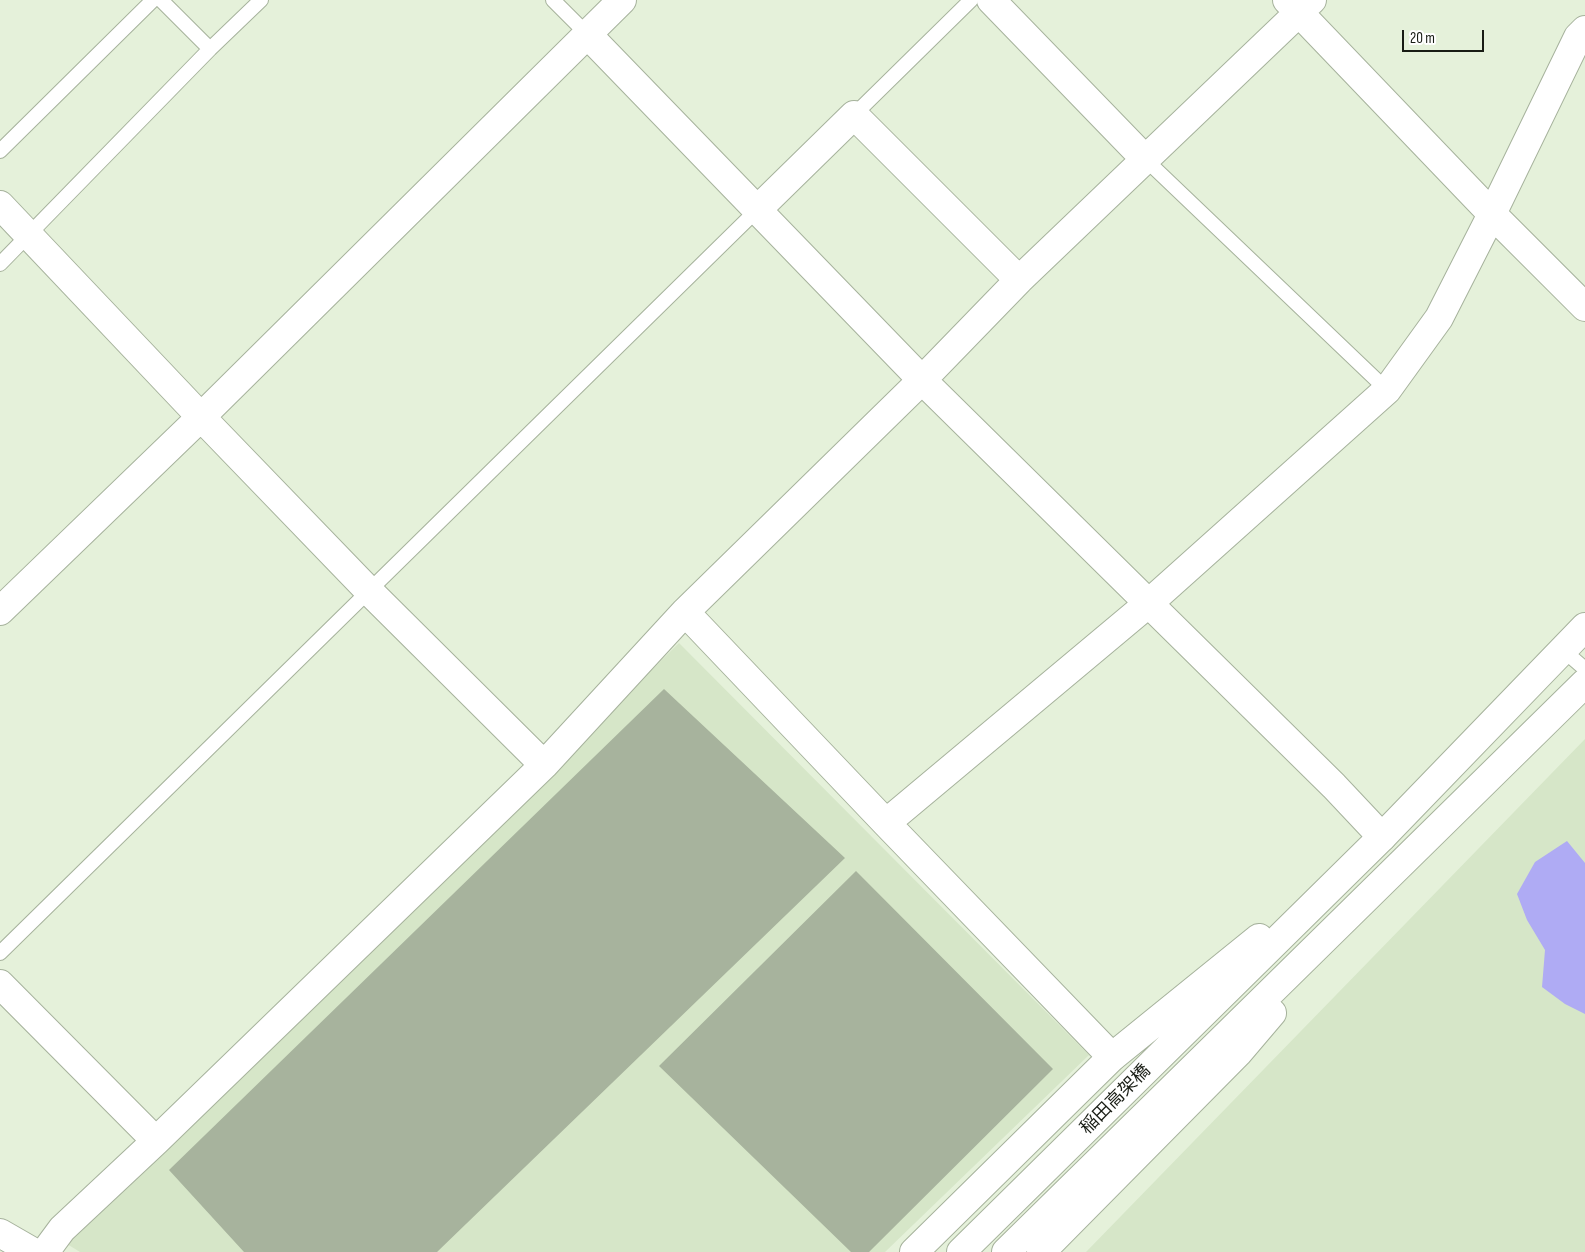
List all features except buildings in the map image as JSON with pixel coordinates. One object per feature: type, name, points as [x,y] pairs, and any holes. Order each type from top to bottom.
[{"type":"main road","points":[[0,611],[201,417],[622,0]]},
{"type":"main road","points":[[991,0],[1145,159]]},
{"type":"main road","points":[[45,1252],[62,1229],[156,1141],[544,765],[685,612],[922,380],[1019,280],[1145,159],[1299,4],[1492,214],[1585,308]]},
{"type":"main road","points":[[886,823],[1149,603],[1387,390],[1439,318],[1578,37],[1585,30]]},
{"type":"main road","points":[[587,34],[922,380],[1334,786],[1382,837]]},
{"type":"main road","points":[[758,210],[854,116],[1019,280]]},
{"type":"main road","points":[[0,205],[369,591],[544,765]]},
{"type":"main road","points":[[685,612],[1112,1056]]},
{"type":"main road","points":[[914,1252],[1112,1056],[1382,837],[1585,627]]},
{"type":"main road","points":[[1042,1252],[1238,1053],[1410,856],[1585,683]]},
{"type":"main road","name":"稲田高架橋","points":[[961,1252],[1382,837]]},
{"type":"main road","name":"稲田高架橋","points":[[1006,1252],[1410,856]]},
{"type":"main road","points":[[0,984],[156,1141]]},
{"type":"main road","points":[[0,1233],[33,1252]]},
{"type":"lane","points":[[0,151],[154,0]]},
{"type":"lane","points":[[160,0],[210,49]]},
{"type":"lane","points":[[0,264],[210,49],[262,0]]},
{"type":"lane","points":[[553,0],[587,34]]},
{"type":"lane","points":[[854,116],[972,0]]},
{"type":"lane","points":[[1145,159],[1387,390]]},
{"type":"lane","points":[[0,953],[758,210]]},
{"type":"lane","points":[[1562,649],[1585,669]]},
{"type":"shaded area","points":[[679,643],[1089,1055],[885,1252],[80,1252],[67,1244]]},
{"type":"shaded area","points":[[1585,739],[1585,1252],[1086,1252]]},
{"type":"shaded area","points":[[1567,841],[1585,863],[1585,1014],[1565,1004],[1542,987],[1545,950],[1527,920],[1517,894],[1535,862]]}]
